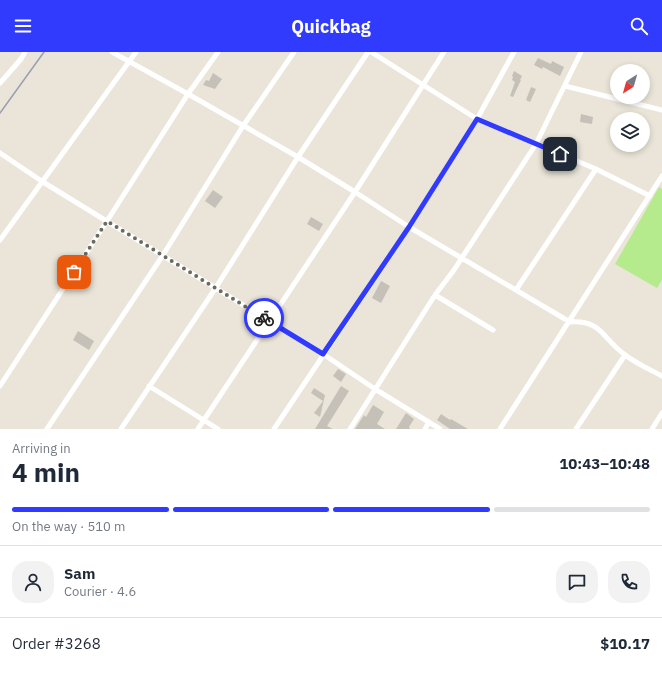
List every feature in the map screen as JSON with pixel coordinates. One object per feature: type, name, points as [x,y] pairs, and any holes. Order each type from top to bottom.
[{"type":"street","points":[[0,83],[21,59],[25,52]]},
{"type":"street","points":[[112,52],[298,157],[409,227],[570,322],[582,321],[595,326],[625,355],[662,376]]},
{"type":"street","points":[[0,240],[136,52]]},
{"type":"street","points":[[0,386],[188,94],[218,52]]},
{"type":"street","points":[[47,429],[162,256],[243,126],[294,52]]},
{"type":"street","points":[[121,429],[216,289],[298,157],[368,52]]},
{"type":"street","points":[[372,52],[477,119],[596,169],[650,196]]},
{"type":"street","points":[[198,429],[355,192],[444,52]]},
{"type":"street","points":[[274,429],[409,227],[477,119],[514,52]]},
{"type":"street","points":[[350,429],[435,296],[536,144],[581,52]]},
{"type":"street","points":[[565,86],[662,110]]},
{"type":"street","points":[[0,153],[43,182],[323,354],[375,389],[440,429]]},
{"type":"street","points":[[516,290],[596,169]]},
{"type":"street","points":[[500,429],[570,322],[662,176]]},
{"type":"street","points":[[435,296],[493,330]]},
{"type":"street","points":[[576,429],[625,355]]},
{"type":"street","points":[[149,386],[218,429]]},
{"type":"street","points":[[652,429],[662,412]]},
{"type":"street","points":[[424,429],[429,422]]},
{"type":"green space","points":[[659,187],[662,189],[662,280],[657,288],[615,264]]},
{"type":"building","points":[[538,58],[551,64],[552,61],[564,67],[560,76],[543,67],[542,69],[534,65]]},
{"type":"building","points":[[514,71],[522,76],[513,97],[510,96],[515,82],[512,80]]},
{"type":"building","points":[[213,73],[222,79],[215,89],[203,85],[206,80],[209,81]]},
{"type":"building","points":[[531,87],[536,89],[530,102],[526,100]]},
{"type":"building","points":[[581,114],[593,117],[592,124],[580,122]]},
{"type":"building","points":[[213,190],[223,197],[215,208],[205,201]]},
{"type":"building","points":[[311,217],[323,224],[319,231],[307,224]]},
{"type":"building","points":[[381,281],[390,286],[381,303],[372,298]]},
{"type":"building","points":[[78,331],[94,341],[89,350],[73,340]]},
{"type":"building","points":[[338,369],[346,374],[341,382],[333,376]]},
{"type":"building","points":[[341,386],[349,391],[327,426],[333,429],[315,429]]},
{"type":"building","points":[[314,388],[325,395],[320,417],[314,413],[323,401],[311,393]]},
{"type":"building","points":[[373,405],[384,412],[377,424],[385,429],[355,429],[364,415],[366,417]]},
{"type":"building","points":[[406,413],[414,419],[409,427],[410,429],[396,429]]},
{"type":"building","points":[[441,414],[468,429],[450,429],[437,420]]},
{"type":"railway","points":[[0,113],[44,52]]},
{"type":"way so far","points":[[74,272],[107,221],[264,318]]},
{"type":"route","points":[[264,318],[323,354],[409,227],[477,119],[560,154]]}]
